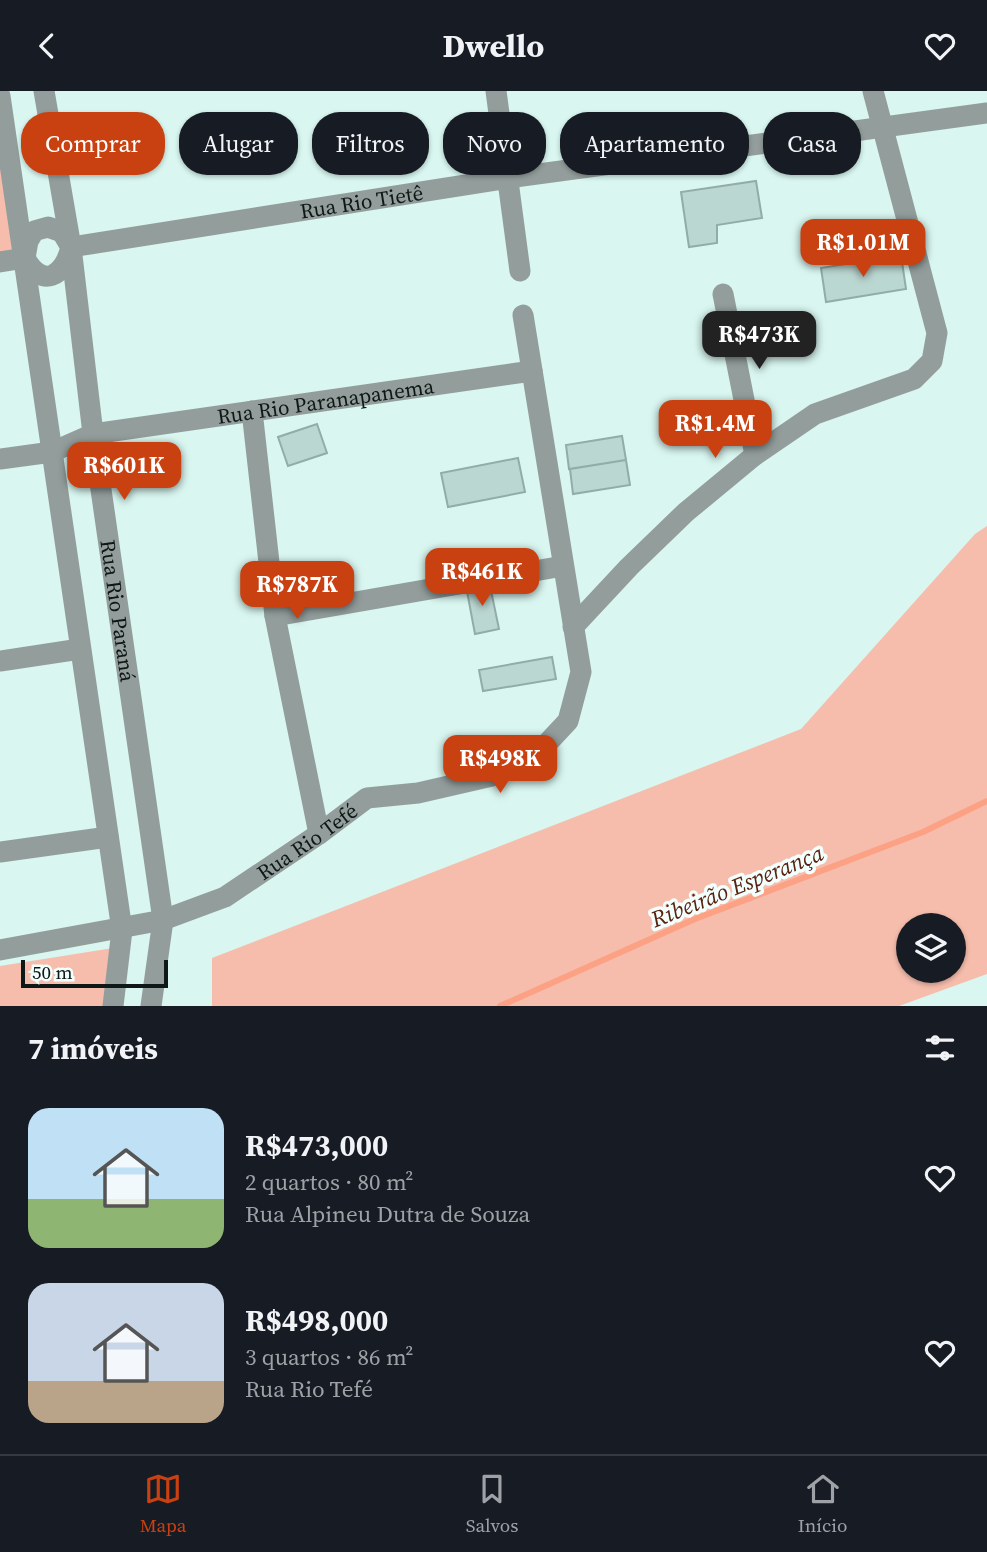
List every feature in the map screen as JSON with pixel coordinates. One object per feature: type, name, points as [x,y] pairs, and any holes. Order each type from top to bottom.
[{"type":"street","name":"Rua Rio Paraná","points":[[44,91],[71,247],[93,434],[163,920],[151,1006]]},
{"type":"street","points":[[496,91],[520,271]]},
{"type":"street","points":[[573,627],[629,567],[686,512],[755,455],[815,414],[914,379],[932,361],[937,333],[873,91]]},
{"type":"street","name":"Rua Rio Paraná","points":[[0,96],[122,930],[113,1006]]},
{"type":"street","name":"Rua Rio Tietê","points":[[71,247],[509,178],[987,113]]},
{"type":"street","points":[[40,228],[57,228],[67,238],[71,247],[63,267],[55,275],[47,277],[37,274],[25,258],[28,241],[34,231],[40,228]]},
{"type":"street","points":[[0,262],[25,258]]},
{"type":"street","points":[[723,294],[755,455]]},
{"type":"street","name":"Rua Rio Tefé","points":[[0,950],[122,930],[163,920],[225,897],[367,798],[418,793],[492,776],[539,752],[568,721],[581,672],[523,315]]},
{"type":"street","name":"Rua Rio Paranapanema","points":[[0,459],[52,452],[93,434],[532,371]]},
{"type":"street","points":[[252,411],[275,617],[319,834]]},
{"type":"street","points":[[275,617],[563,566]]},
{"type":"street","points":[[0,661],[80,649]]},
{"type":"street","points":[[0,852],[108,837]]},
{"type":"shaded area","points":[[0,95],[25,258],[0,262]]},
{"type":"shaded area","points":[[987,526],[987,974],[966,982],[966,913],[896,913],[896,983],[962,983],[899,1006],[212,1006],[212,958],[801,729],[975,534]]},
{"type":"shaded area","points":[[113,948],[105,1006],[0,1006],[0,966]]},
{"type":"building","points":[[756,181],[762,218],[717,225],[717,243],[689,247],[681,192]]},
{"type":"building","points":[[901,255],[906,289],[826,302],[821,268]]},
{"type":"building","points":[[317,424],[327,453],[288,466],[278,437]]},
{"type":"building","points":[[622,436],[626,460],[569,469],[566,445]]},
{"type":"building","points":[[518,458],[525,492],[448,507],[441,473]]},
{"type":"building","points":[[626,460],[630,485],[573,494],[570,469]]},
{"type":"building","points":[[489,581],[499,629],[475,634],[466,586]]},
{"type":"building","points":[[552,657],[556,679],[483,691],[479,670]]},
{"type":"waterway","name":"Ribeirão Esperança","points":[[500,1006],[695,919],[923,832],[987,801]]}]
